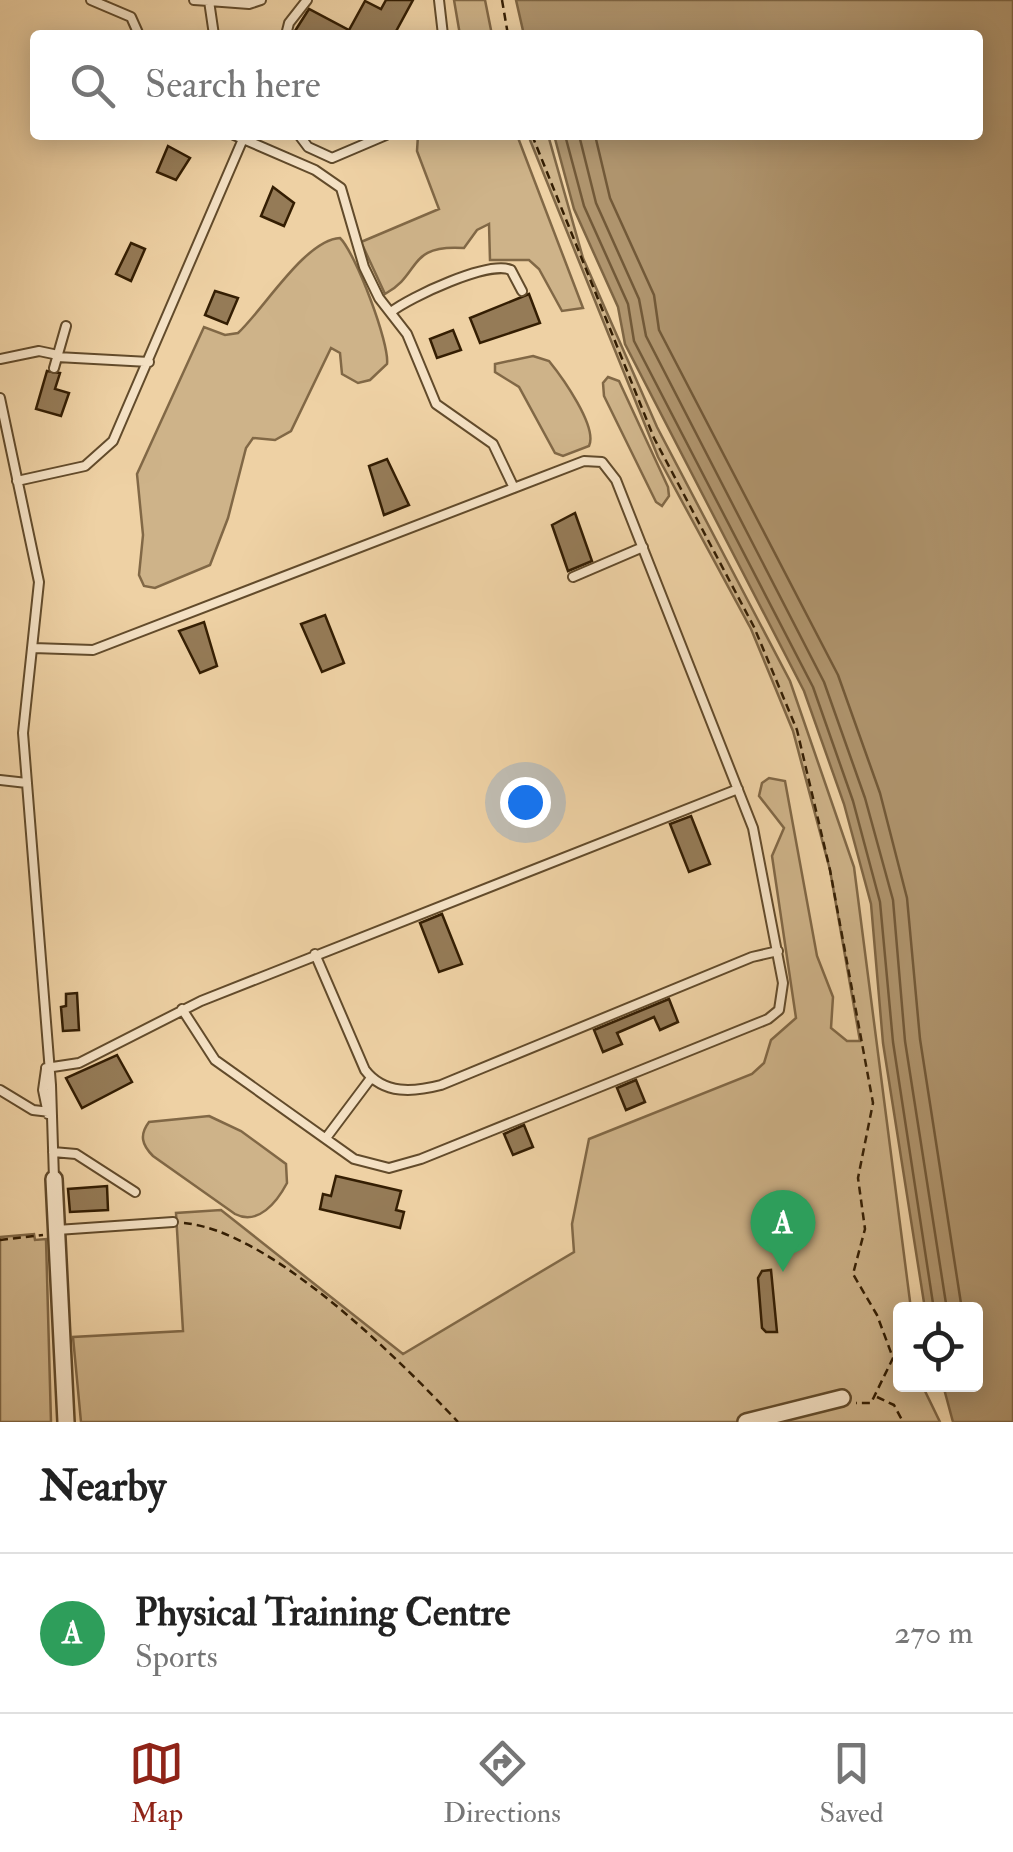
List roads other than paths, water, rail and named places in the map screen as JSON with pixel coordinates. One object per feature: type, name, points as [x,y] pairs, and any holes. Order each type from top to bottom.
[{"type":"street","points":[[54,1179],[66,1422]]},
{"type":"street","points":[[746,1422],[842,1398]]},
{"type":"lane","points":[[91,0],[131,18],[136,30]]},
{"type":"lane","points":[[194,0],[249,4],[261,0]]},
{"type":"lane","points":[[287,30],[307,0]]},
{"type":"lane","points":[[439,0],[442,30]]},
{"type":"lane","points":[[208,2],[213,30]]},
{"type":"lane","points":[[17,481],[76,469],[100,456],[116,436],[150,362],[238,140]]},
{"type":"lane","points":[[246,140],[323,174],[341,188],[361,261],[407,334],[436,404],[495,447],[514,488]]},
{"type":"lane","points":[[303,140],[308,147],[332,158],[374,140]]},
{"type":"lane","points":[[391,312],[421,294],[499,266],[514,272],[522,291]]},
{"type":"lane","points":[[54,368],[66,326]]},
{"type":"lane","points":[[0,359],[39,351],[58,356],[150,362]]},
{"type":"lane","points":[[0,398],[39,582],[24,719],[54,1179]]},
{"type":"lane","points":[[33,648],[93,650],[584,461],[602,462],[615,476],[757,842],[778,952],[783,1002],[768,1019],[399,1167],[367,1165],[215,1060],[182,1009]]},
{"type":"lane","points":[[573,577],[643,547]]},
{"type":"lane","points":[[0,780],[27,783]]},
{"type":"lane","points":[[47,1065],[79,1064],[182,1009],[738,789]]},
{"type":"lane","points":[[314,954],[371,1078],[396,1089],[441,1084],[752,957],[778,952]]},
{"type":"lane","points":[[326,1138],[371,1078]]},
{"type":"lane","points":[[0,1090],[50,1115]]},
{"type":"lane","points":[[53,1152],[76,1154],[135,1192]]},
{"type":"lane","points":[[57,1230],[173,1222]]},
{"type":"water","points":[[516,0],[1013,0],[1013,1422],[953,1422],[945,1392],[983,1392],[983,1302],[924,1302],[883,1043],[871,904],[844,804],[804,691],[625,344],[618,307],[574,209],[555,140],[983,140],[983,30],[523,30]]},
{"type":"place","name":"Physical Training Centre","points":[[783,1272]]}]
